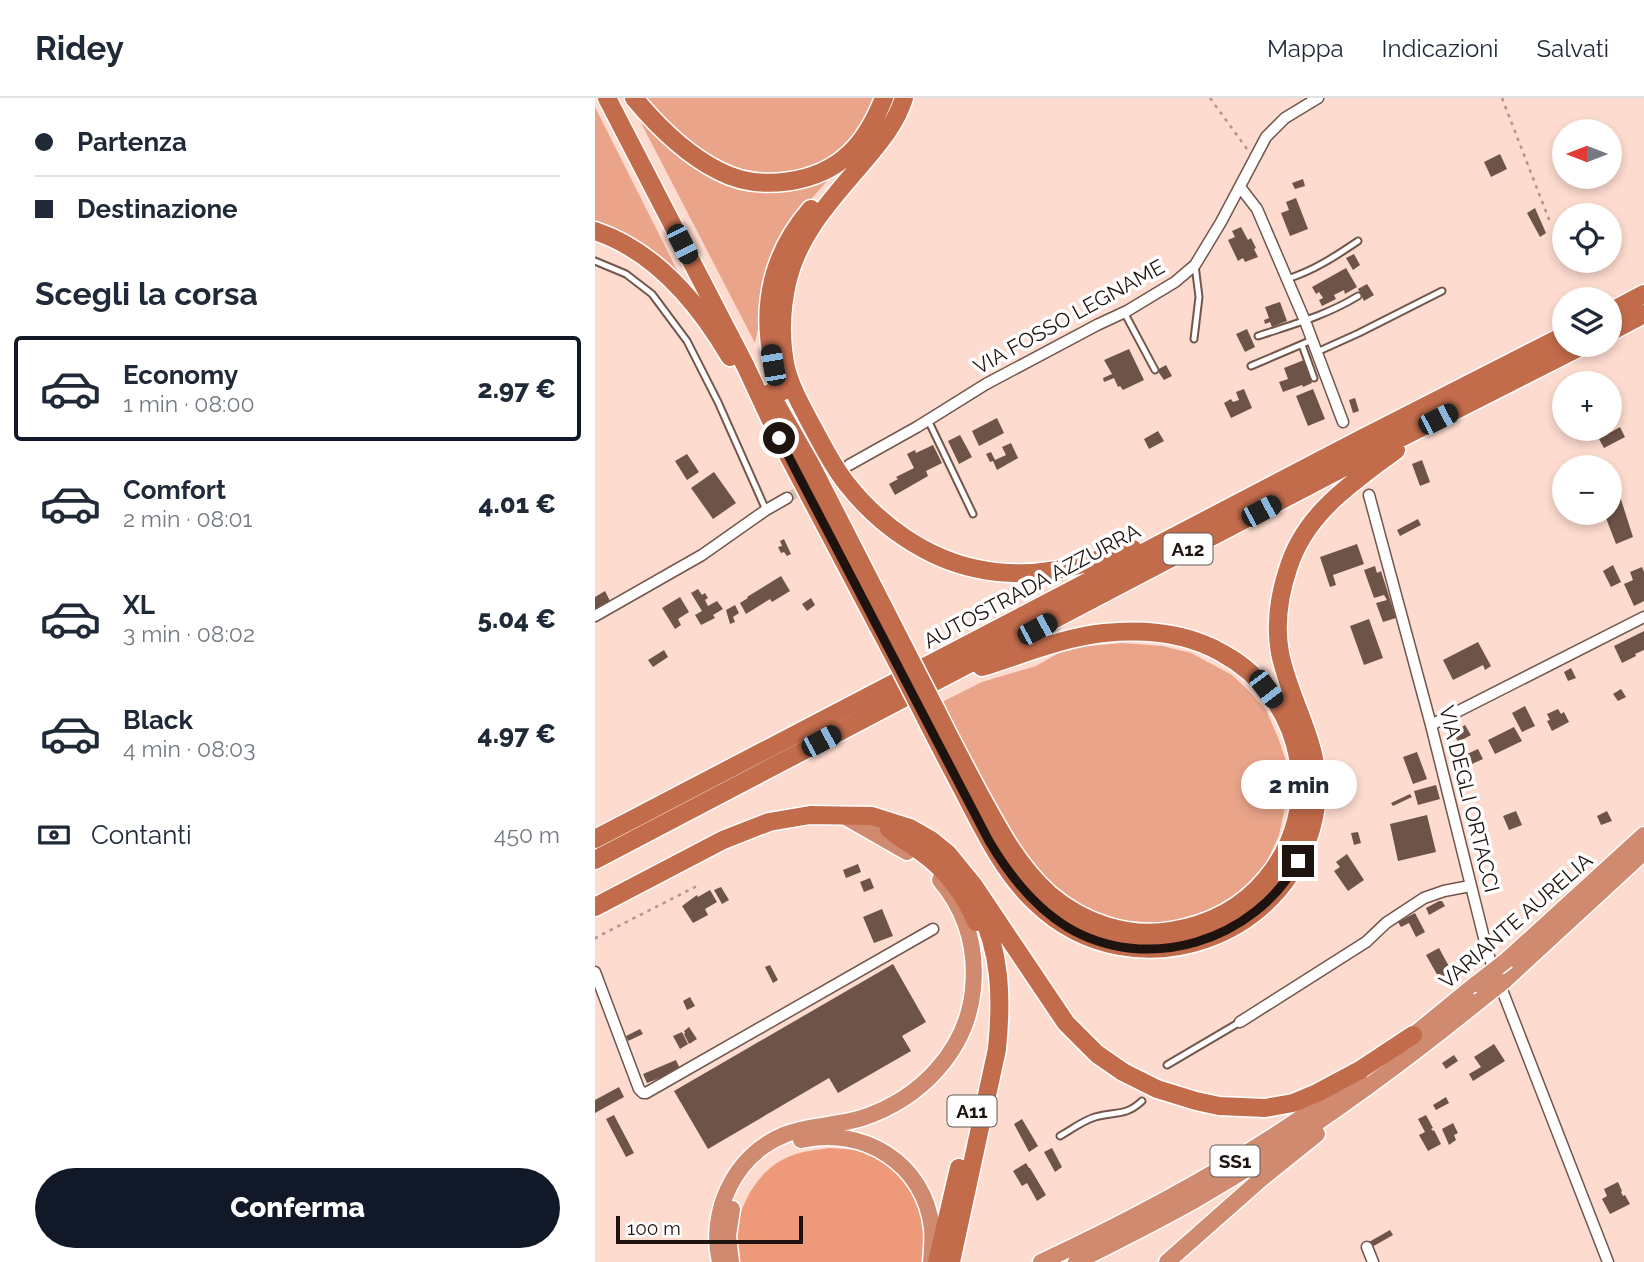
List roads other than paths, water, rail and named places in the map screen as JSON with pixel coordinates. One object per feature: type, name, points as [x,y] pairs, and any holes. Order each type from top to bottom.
[{"type":"highway","points":[[607,98],[745,365],[779,438]]},
{"type":"highway","points":[[618,98],[775,402],[812,467]]},
{"type":"highway","points":[[634,98],[652,120],[688,152],[721,172],[763,183],[797,179],[823,171],[840,161],[869,130],[884,98]]},
{"type":"highway","points":[[904,98],[891,127],[820,214],[800,245],[788,277],[782,320],[782,344],[790,380],[822,445],[846,483],[877,516],[915,543],[963,565],[997,572],[1040,573],[1086,564],[1177,535]]},
{"type":"highway","points":[[868,156],[820,199],[792,234],[781,256],[770,293],[768,335],[773,365],[812,467],[996,853],[1021,888],[1037,904],[1076,932],[1129,948],[1186,945],[1232,928],[1265,904],[1288,878],[1309,836],[1316,804],[1317,780],[1314,755],[1287,678],[1279,643],[1280,599],[1293,555],[1307,530],[1328,503],[1438,419]]},
{"type":"highway","points":[[595,231],[616,239],[647,258],[698,310],[779,438],[905,663]]},
{"type":"highway","points":[[1622,306],[1644,294]]},
{"type":"highway","points":[[1622,326],[1644,314]]},
{"type":"highway","name":"AUTOSTRADA AZZURRA","points":[[595,839],[1552,342]]},
{"type":"highway","name":"AUTOSTRADA AZZURRA","points":[[595,860],[1560,357]]},
{"type":"highway","points":[[930,714],[1021,864],[1046,891],[1064,905],[1106,927],[1161,933],[1188,928],[1216,918],[1258,889],[1283,855],[1295,827],[1301,796],[1300,772],[1296,748],[1283,714],[1256,677],[1232,658],[1204,644],[1154,632],[1105,633],[1062,641],[938,680]]},
{"type":"highway","points":[[844,816],[863,815],[885,819],[931,840],[948,854],[1066,1023],[1089,1048],[1106,1061],[1157,1089],[1196,1101],[1226,1106],[1265,1108],[1293,1103],[1416,1042]]},
{"type":"highway","name":"A11","points":[[595,907],[723,840],[752,828],[800,816],[844,816],[868,822],[889,829],[927,856],[952,882],[974,915],[991,981],[986,1046],[937,1262]]},
{"type":"highway","points":[[844,816],[914,856],[936,876],[950,892],[963,917],[971,941],[997,969],[1000,997],[997,1049],[951,1262]]},
{"type":"highway","name":"VARIANTE AURELIA","points":[[1416,1042],[1476,984],[1507,960],[1644,835]]},
{"type":"highway","name":"VARIANTE AURELIA","points":[[1416,1042],[1479,1002],[1644,852]]},
{"type":"highway","points":[[720,1262],[717,1242],[721,1207],[730,1184],[744,1164],[763,1146],[785,1134],[862,1118],[905,1098],[925,1082],[950,1054],[964,1029],[985,957]]},
{"type":"highway","points":[[1167,1262],[1268,1173],[1401,1068],[1416,1042]]},
{"type":"highway","name":"SS1","points":[[1041,1262],[1176,1195],[1264,1143],[1391,1053],[1416,1042]]},
{"type":"highway","name":"SS1","points":[[1076,1262],[1227,1181],[1320,1121],[1416,1042]]},
{"type":"highway","points":[[731,1262],[729,1220],[733,1203],[745,1179],[762,1160],[778,1148],[831,1136],[850,1139],[882,1151],[892,1157],[912,1178],[921,1192],[930,1220],[931,1262]]},
{"type":"street","name":"VIA FOSSO LEGNAME","points":[[849,465],[989,382],[1124,312],[1175,282],[1195,265],[1266,137],[1285,118],[1318,98]]},
{"type":"street","points":[[1240,187],[1257,209],[1305,321],[1307,342],[1317,352],[1343,422]]},
{"type":"street","name":"VIA DEGLI ORTACCI","points":[[1369,495],[1431,725],[1488,954],[1608,1262]]},
{"type":"street","points":[[595,616],[702,555],[787,498]]},
{"type":"street","points":[[1431,725],[1644,617]]},
{"type":"street","points":[[1240,1022],[1366,942],[1386,923],[1424,898],[1470,886]]},
{"type":"street","points":[[595,972],[639,1089],[646,1093],[933,929]]},
{"type":"street","points":[[1367,1247],[1373,1262]]},
{"type":"lane","points":[[1287,279],[1332,259],[1358,241]]},
{"type":"lane","points":[[595,261],[626,274],[652,294],[687,341],[767,510]]},
{"type":"lane","points":[[1194,339],[1199,297],[1195,265]]},
{"type":"lane","points":[[1317,352],[1442,291]]},
{"type":"lane","points":[[1258,336],[1335,310],[1358,296]]},
{"type":"lane","points":[[1124,312],[1154,370]]},
{"type":"lane","points":[[1251,366],[1307,342],[1314,378]]},
{"type":"lane","points":[[928,420],[973,514]]},
{"type":"lane","points":[[1167,1065],[1240,1022]]},
{"type":"lane","points":[[1060,1136],[1097,1116],[1132,1110],[1142,1101]]},
{"type":"tunnel","points":[[787,498],[839,470]]}]
